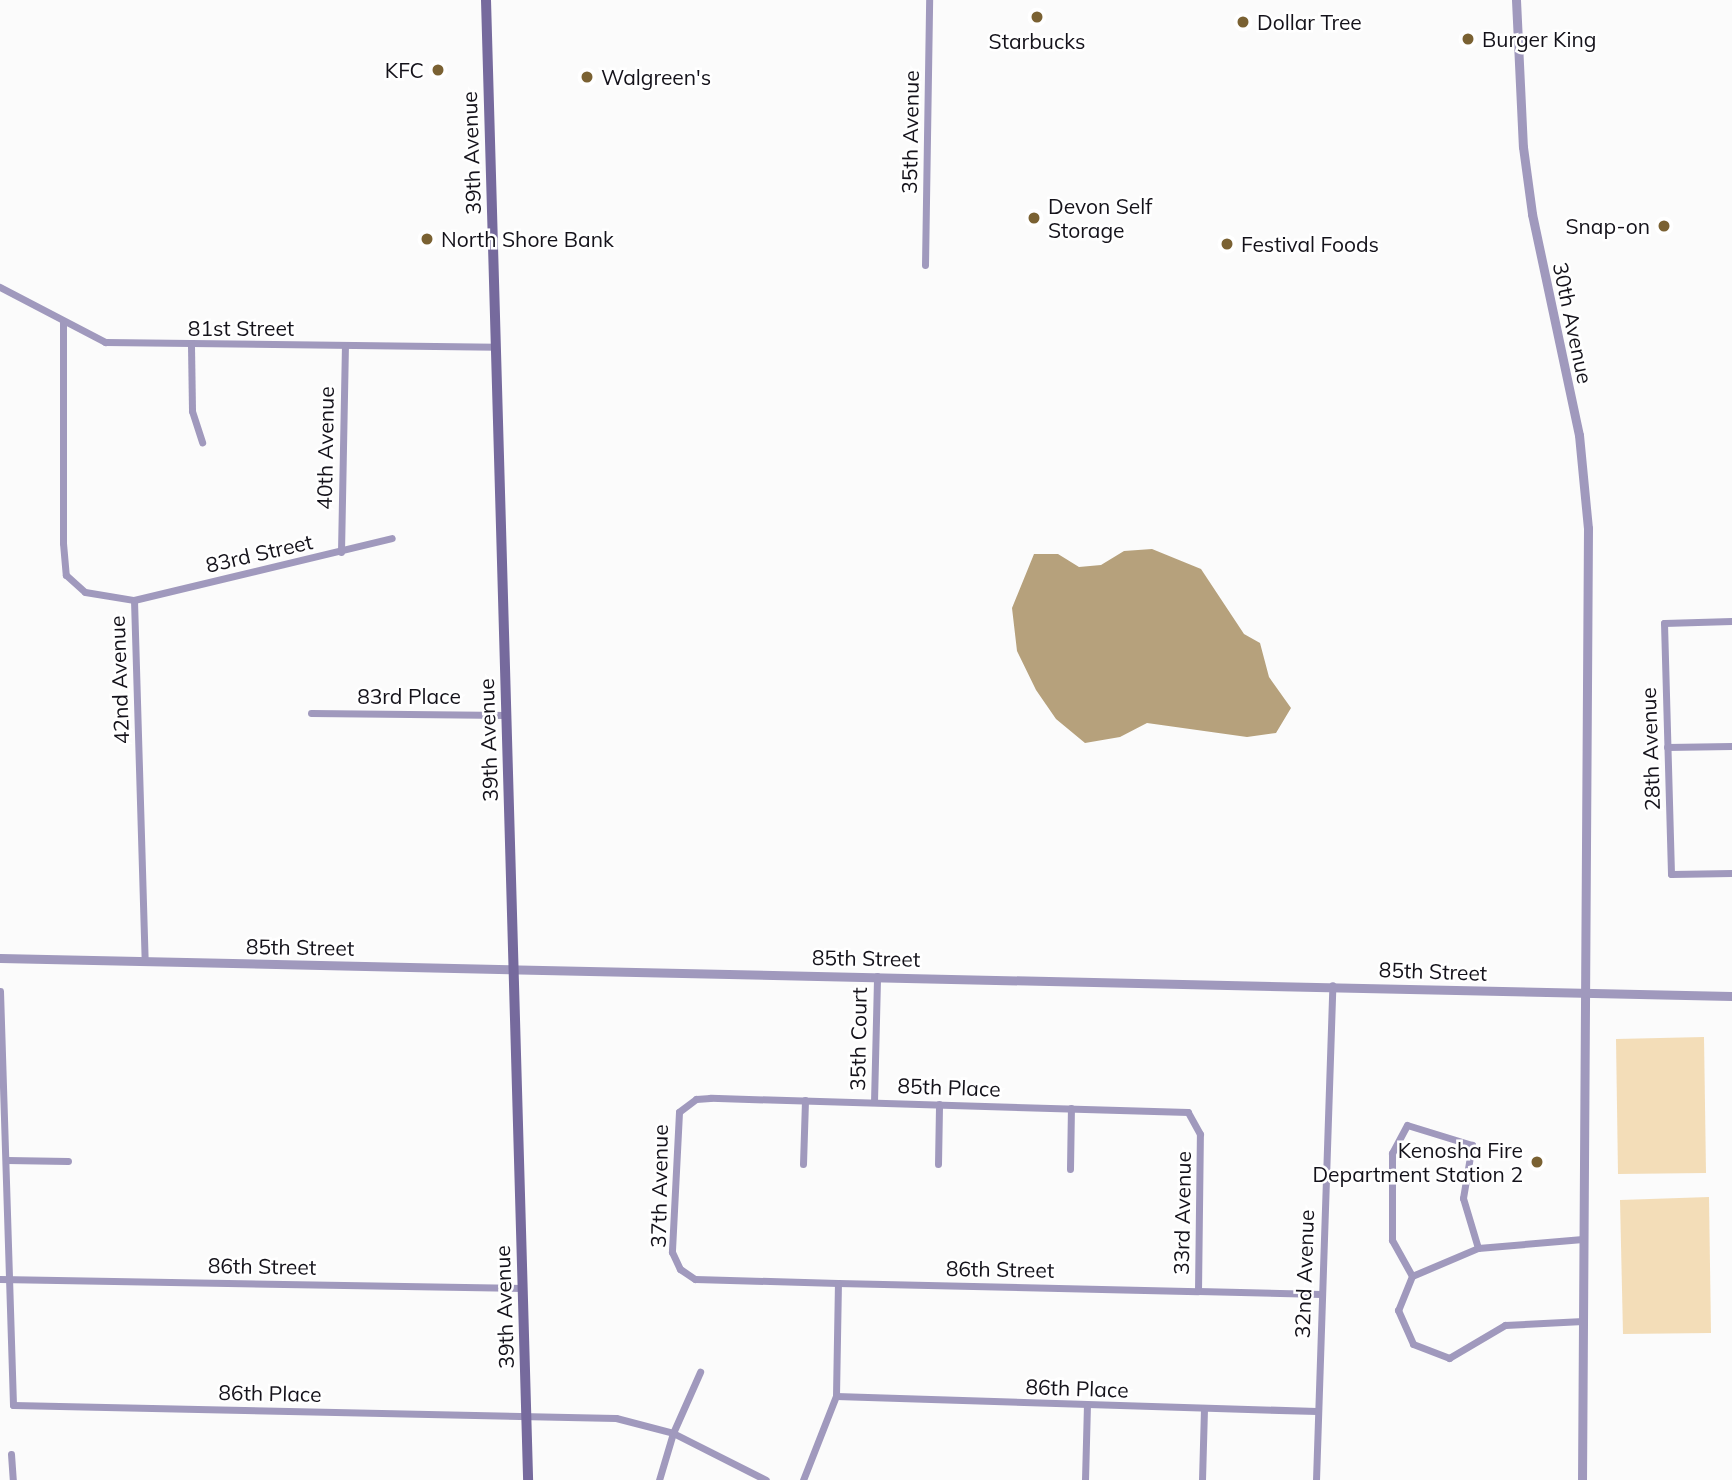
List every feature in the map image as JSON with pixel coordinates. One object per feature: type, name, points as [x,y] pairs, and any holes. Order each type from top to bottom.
[{"type":"main road","name":"39th Avenue","points":[[485,0],[528,1480]]},
{"type":"street","name":"35th Avenue","points":[[925,265],[929,0]]},
{"type":"street","name":"30th Avenue","points":[[1516,0],[1523,147],[1532,214],[1579,435],[1588,528],[1588,993],[1582,1480]]},
{"type":"street","name":"81st Street","points":[[0,287],[105,342],[191,346],[495,347]]},
{"type":"street","name":"42nd Avenue","points":[[63,321],[66,575],[85,592],[134,600],[145,961]]},
{"type":"street","points":[[191,346],[192,411],[202,442]]},
{"type":"street","name":"40th Avenue","points":[[341,552],[345,346]]},
{"type":"street","name":"83rd Street","points":[[134,600],[392,538]]},
{"type":"street","name":"28th Avenue","points":[[1732,621],[1664,623],[1671,874],[1732,873]]},
{"type":"street","name":"83rd Place","points":[[311,713],[507,715]]},
{"type":"street","points":[[1667,747],[1732,746]]},
{"type":"street","name":"85th Street","points":[[0,958],[1332,985],[1732,996]]},
{"type":"street","name":"35th Court","points":[[874,1102],[877,976]]},
{"type":"street","name":"32nd Avenue","points":[[1316,1480],[1332,985]]},
{"type":"street","points":[[0,992],[12,1279]]},
{"type":"street","name":"85th Place","points":[[685,1105],[710,1098],[1188,1112],[1200,1134]]},
{"type":"street","points":[[803,1164],[806,1100]]},
{"type":"street","points":[[937,1164],[939,1104]]},
{"type":"street","name":"37th Avenue","points":[[680,1269],[673,1239],[677,1121],[685,1105]]},
{"type":"street","points":[[1070,1169],[1071,1108]]},
{"type":"street","points":[[1412,1276],[1391,1240],[1392,1153],[1407,1125],[1472,1145],[1463,1198],[1478,1248]]},
{"type":"street","name":"33rd Avenue","points":[[1198,1291],[1200,1134]]},
{"type":"street","points":[[8,1160],[68,1161]]},
{"type":"street","points":[[1583,1239],[1478,1248],[1412,1276],[1398,1310],[1413,1344],[1449,1358],[1505,1325],[1583,1321]]},
{"type":"street","name":"86th Street","points":[[680,1269],[695,1279],[1321,1294]]},
{"type":"street","name":"86th Street","points":[[0,1279],[523,1288]]},
{"type":"street","name":"86th Place","points":[[12,1279],[13,1405],[616,1418],[673,1433],[766,1480]]},
{"type":"street","points":[[803,1480],[836,1396],[838,1283]]},
{"type":"street","points":[[659,1480],[673,1433],[700,1372]]},
{"type":"street","name":"86th Place","points":[[836,1396],[1087,1406],[1317,1411]]},
{"type":"street","points":[[1085,1480],[1087,1406]]},
{"type":"street","points":[[1202,1480],[1204,1408]]},
{"type":"street","points":[[11,1454],[13,1480]]},
{"type":"shaded area","points":[[1152,549],[1201,569],[1244,634],[1260,643],[1269,677],[1291,708],[1276,733],[1247,737],[1147,723],[1120,737],[1085,743],[1056,719],[1036,690],[1017,651],[1012,608],[1034,554],[1058,554],[1079,567],[1101,565],[1124,551]]},
{"type":"shaded area","points":[[1704,1037],[1706,1173],[1618,1174],[1616,1039]]},
{"type":"shaded area","points":[[1709,1197],[1711,1333],[1623,1334],[1620,1200]]},
{"type":"place","name":"Starbucks","points":[[1037,17]]},
{"type":"place","name":"Dollar Tree","points":[[1243,22]]},
{"type":"place","name":"Burger King","points":[[1468,39]]},
{"type":"place","name":"KFC","points":[[438,70]]},
{"type":"place","name":"Walgreen's","points":[[587,77]]},
{"type":"place","name":"Devon Self Storage","points":[[1034,218]]},
{"type":"place","name":"Snap-on","points":[[1664,226]]},
{"type":"place","name":"North Shore Bank","points":[[427,239]]},
{"type":"place","name":"Festival Foods","points":[[1227,244]]},
{"type":"place","name":"Kenosha Fire Department Station 2","points":[[1537,1162]]}]
